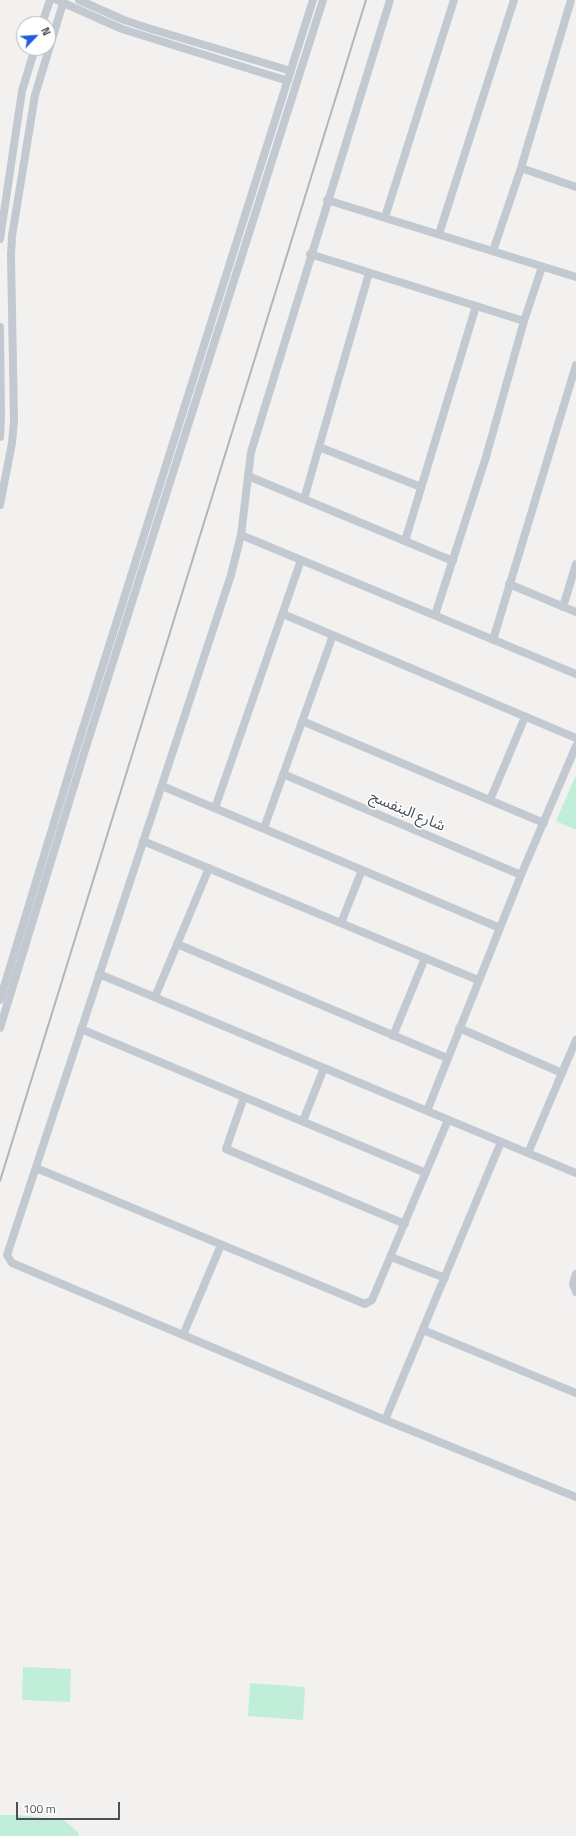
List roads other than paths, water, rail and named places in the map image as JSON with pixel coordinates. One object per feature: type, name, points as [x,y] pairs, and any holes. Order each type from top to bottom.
[{"type":"street","points":[[45,16],[50,0]]},
{"type":"street","points":[[79,0],[136,24],[292,67],[303,67]]},
{"type":"street","points":[[0,1000],[79,739],[313,0]]},
{"type":"street","points":[[0,1028],[86,747],[323,0]]},
{"type":"street","points":[[390,0],[310,254],[251,452],[241,535],[231,575],[8,1252],[10,1261],[385,1420],[576,1497]]},
{"type":"street","points":[[385,217],[454,0]]},
{"type":"street","points":[[439,234],[514,0]]},
{"type":"street","points":[[493,251],[521,168],[571,0]]},
{"type":"street","points":[[0,502],[12,443],[14,420],[11,256],[12,236],[35,95],[61,1],[122,29],[288,81]]},
{"type":"street","points":[[0,239],[22,91],[33,56]]},
{"type":"street","points":[[521,168],[576,187]]},
{"type":"street","points":[[327,200],[576,277]]},
{"type":"street","points":[[310,254],[524,321]]},
{"type":"street","points":[[435,616],[486,457],[524,321],[542,267]]},
{"type":"street","points":[[304,499],[369,272]]},
{"type":"street","points":[[405,541],[476,306]]},
{"type":"street","points":[[0,327],[0,437]]},
{"type":"street","points":[[493,640],[576,365]]},
{"type":"street","points":[[319,447],[421,487]]},
{"type":"street","points":[[248,476],[453,561]]},
{"type":"street","points":[[241,535],[576,674]]},
{"type":"street","points":[[215,808],[301,560]]},
{"type":"street","points":[[563,607],[576,564]]},
{"type":"street","points":[[509,584],[576,612]]},
{"type":"street","points":[[282,614],[576,738]]},
{"type":"street","points":[[264,828],[282,774],[333,635]]},
{"type":"street","points":[[490,800],[525,717]]},
{"type":"street","points":[[302,721],[544,823]]},
{"type":"street","points":[[426,1111],[521,875],[573,761],[576,746]]},
{"type":"street","name":"شارع البنفسج","points":[[282,774],[521,875]]},
{"type":"street","points":[[162,786],[500,928]]},
{"type":"street","points":[[143,841],[478,980]]},
{"type":"street","points":[[155,998],[209,868]]},
{"type":"street","points":[[341,923],[362,870]]},
{"type":"street","points":[[178,944],[447,1058]]},
{"type":"street","points":[[393,1036],[425,958]]},
{"type":"street","points":[[99,974],[576,1173]]},
{"type":"street","points":[[459,1028],[562,1073]]},
{"type":"street","points":[[81,1029],[426,1173]]},
{"type":"street","points":[[528,1153],[576,1040]]},
{"type":"street","points":[[303,1121],[324,1068]]},
{"type":"street","points":[[244,1097],[226,1149],[405,1224]]},
{"type":"street","points":[[36,1168],[365,1304],[372,1300],[448,1120]]},
{"type":"street","points":[[385,1420],[501,1142]]},
{"type":"street","points":[[183,1335],[221,1245]]},
{"type":"street","points":[[391,1257],[445,1278]]},
{"type":"street","points":[[576,1274],[573,1284],[576,1292]]},
{"type":"street","points":[[423,1330],[576,1393]]},
{"type":"railway","points":[[0,1181],[366,0]]}]
